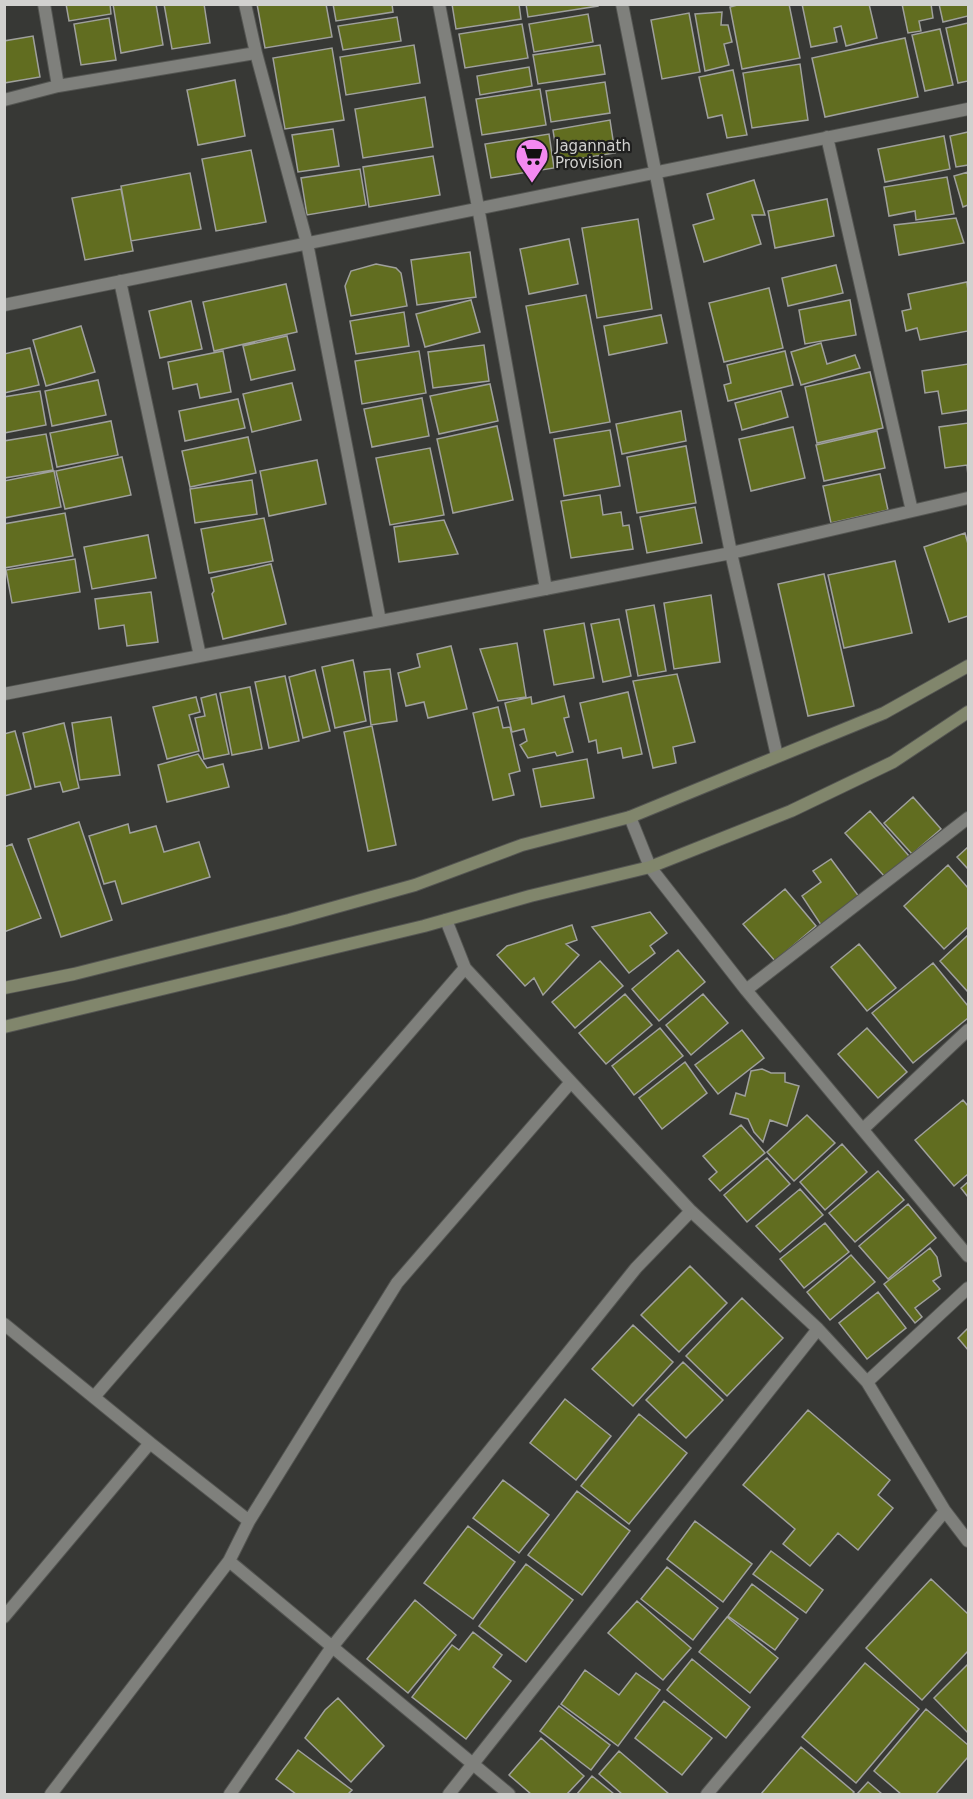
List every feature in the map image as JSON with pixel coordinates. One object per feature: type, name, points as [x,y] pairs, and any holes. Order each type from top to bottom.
[{"type":"main road","points":[[4,988],[74,974],[289,920],[415,885],[522,845],[630,817],[884,713],[969,666]]},
{"type":"main road","points":[[4,1027],[446,920],[530,896],[650,867],[791,811],[893,762],[969,712]]},
{"type":"street","points":[[44,4],[58,86]]},
{"type":"street","points":[[245,4],[307,243],[380,621]]},
{"type":"street","points":[[439,4],[478,207],[546,589]]},
{"type":"street","points":[[622,4],[731,553],[777,756]]},
{"type":"street","points":[[4,100],[58,86],[256,53]]},
{"type":"street","points":[[4,305],[969,109]]},
{"type":"street","points":[[826,137],[912,511]]},
{"type":"street","points":[[120,281],[200,656]]},
{"type":"street","points":[[4,694],[731,553],[969,498]]},
{"type":"street","points":[[630,817],[650,867],[746,990],[969,1256]]},
{"type":"street","points":[[746,990],[969,818]]},
{"type":"street","points":[[446,920],[465,968],[691,1210],[818,1329],[867,1382],[945,1510],[969,1541]]},
{"type":"street","points":[[94,1397],[465,968]]},
{"type":"street","points":[[863,1129],[969,1030]]},
{"type":"street","points":[[51,1794],[229,1561],[249,1521],[397,1283],[571,1082]]},
{"type":"street","points":[[231,1794],[333,1647],[636,1268],[691,1210]]},
{"type":"street","points":[[867,1382],[969,1288]]},
{"type":"street","points":[[4,1324],[249,1521]]},
{"type":"street","points":[[449,1794],[818,1329]]},
{"type":"street","points":[[4,1617],[150,1443]]},
{"type":"street","points":[[707,1794],[945,1510]]},
{"type":"street","points":[[229,1561],[509,1794]]},
{"type":"building","points":[[66,4],[110,4],[111,14],[69,21]]},
{"type":"building","points":[[113,4],[156,4],[163,45],[121,53]]},
{"type":"building","points":[[164,4],[204,4],[210,43],[172,49]]},
{"type":"building","points":[[257,4],[326,4],[332,37],[265,48]]},
{"type":"building","points":[[333,4],[392,4],[393,12],[336,21]]},
{"type":"building","points":[[452,4],[519,4],[521,19],[456,29]]},
{"type":"building","points":[[526,4],[598,4],[598,6],[528,17]]},
{"type":"building","points":[[741,4],[789,4],[800,58],[742,69],[730,7]]},
{"type":"building","points":[[802,4],[869,4],[877,38],[846,46],[841,26],[834,28],[837,42],[811,47]]},
{"type":"building","points":[[902,4],[931,4],[933,18],[919,21],[921,31],[908,33]]},
{"type":"building","points":[[939,4],[968,4],[968,16],[943,22]]},
{"type":"building","points":[[722,12],[721,25],[728,25],[732,42],[724,44],[729,65],[705,71],[695,14]]},
{"type":"building","points":[[689,13],[700,72],[662,79],[651,20]]},
{"type":"building","points":[[588,14],[593,42],[534,52],[529,24]]},
{"type":"building","points":[[397,17],[401,41],[343,50],[338,26]]},
{"type":"building","points":[[109,18],[116,60],[81,65],[74,24]]},
{"type":"building","points":[[968,23],[968,81],[958,83],[946,28]]},
{"type":"building","points":[[522,24],[528,58],[465,68],[459,34]]},
{"type":"building","points":[[940,29],[953,85],[925,91],[912,35]]},
{"type":"building","points":[[33,36],[40,77],[4,83],[4,41]]},
{"type":"building","points":[[905,38],[918,97],[825,117],[812,58]]},
{"type":"building","points":[[414,45],[420,83],[346,95],[340,57]]},
{"type":"building","points":[[600,45],[605,74],[538,84],[533,55]]},
{"type":"building","points":[[332,48],[344,120],[285,129],[273,58]]},
{"type":"building","points":[[800,64],[808,120],[752,128],[743,73]]},
{"type":"building","points":[[529,67],[532,86],[480,95],[477,76]]},
{"type":"building","points":[[733,70],[747,135],[727,138],[722,115],[708,118],[699,77]]},
{"type":"building","points":[[235,80],[245,136],[198,145],[187,90]]},
{"type":"building","points":[[605,82],[610,113],[551,122],[546,91]]},
{"type":"building","points":[[540,89],[546,125],[482,135],[476,99]]},
{"type":"building","points":[[425,97],[433,147],[363,158],[355,109]]},
{"type":"building","points":[[610,120],[615,153],[558,162],[553,130]]},
{"type":"building","points":[[333,129],[339,166],[298,172],[292,135]]},
{"type":"building","points":[[968,132],[968,165],[956,167],[950,136]]},
{"type":"building","points":[[549,134],[554,168],[491,178],[485,144]]},
{"type":"building","points":[[944,136],[950,169],[885,182],[878,149]]},
{"type":"building","points":[[251,150],[266,222],[216,231],[202,159]]},
{"type":"building","points":[[433,156],[440,195],[369,207],[363,167]]},
{"type":"building","points":[[360,169],[366,205],[307,215],[301,178]]},
{"type":"building","points":[[968,172],[968,205],[963,207],[954,176]]},
{"type":"building","points":[[190,173],[201,229],[131,241],[121,186]]},
{"type":"building","points":[[947,177],[954,214],[916,220],[915,211],[889,216],[884,187]]},
{"type":"building","points":[[754,180],[765,215],[752,215],[761,244],[704,262],[693,225],[714,219],[707,194]]},
{"type":"building","points":[[121,189],[133,251],[85,260],[72,198]]},
{"type":"building","points":[[827,199],[834,236],[775,248],[768,211]]},
{"type":"building","points":[[956,218],[964,243],[899,255],[894,225]]},
{"type":"building","points":[[638,219],[652,309],[597,318],[582,228]]},
{"type":"building","points":[[569,239],[578,284],[529,294],[520,249]]},
{"type":"building","points":[[470,252],[476,297],[417,305],[411,260]]},
{"type":"building","points":[[376,264],[396,268],[401,273],[407,306],[351,316],[345,286],[351,271]]},
{"type":"building","points":[[836,265],[843,293],[788,306],[782,278]]},
{"type":"building","points":[[967,282],[968,331],[920,340],[917,328],[906,331],[902,311],[911,309],[908,294]]},
{"type":"building","points":[[286,284],[297,332],[214,351],[203,302]]},
{"type":"building","points":[[769,288],[783,348],[724,362],[709,303]]},
{"type":"building","points":[[586,295],[610,422],[550,433],[526,306]]},
{"type":"building","points":[[471,300],[480,332],[425,347],[416,314]]},
{"type":"building","points":[[850,300],[856,335],[805,344],[799,310]]},
{"type":"building","points":[[191,301],[202,349],[160,358],[149,311]]},
{"type":"building","points":[[404,312],[409,346],[356,354],[350,321]]},
{"type":"building","points":[[661,315],[667,343],[609,355],[604,326]]},
{"type":"building","points":[[81,326],[95,372],[46,386],[33,340]]},
{"type":"building","points":[[287,336],[295,370],[251,380],[243,346]]},
{"type":"building","points":[[821,343],[827,364],[855,355],[860,368],[801,385],[791,352]]},
{"type":"building","points":[[484,345],[489,381],[433,388],[428,352]]},
{"type":"building","points":[[30,348],[39,385],[4,393],[4,354]]},
{"type":"building","points":[[223,351],[231,392],[200,398],[197,384],[173,389],[168,362]]},
{"type":"building","points":[[419,351],[426,393],[362,404],[355,361]]},
{"type":"building","points":[[785,351],[793,385],[728,401],[724,385],[731,383],[727,365]]},
{"type":"building","points":[[968,364],[968,410],[942,414],[938,391],[925,393],[922,371]]},
{"type":"building","points":[[870,372],[883,428],[817,443],[805,387]]},
{"type":"building","points":[[98,380],[106,415],[52,426],[45,391]]},
{"type":"building","points":[[292,383],[301,420],[252,432],[243,394]]},
{"type":"building","points":[[490,384],[498,421],[439,434],[430,396]]},
{"type":"building","points":[[40,391],[46,425],[4,433],[4,397]]},
{"type":"building","points":[[781,391],[788,417],[742,430],[735,403]]},
{"type":"building","points":[[422,398],[429,436],[372,447],[364,409]]},
{"type":"building","points":[[238,399],[245,428],[185,441],[179,411]]},
{"type":"building","points":[[681,411],[686,441],[622,454],[616,424]]},
{"type":"building","points":[[111,421],[118,455],[57,467],[50,433]]},
{"type":"building","points":[[968,423],[968,476],[967,465],[945,468],[939,427]]},
{"type":"building","points":[[497,426],[513,500],[453,513],[437,439]]},
{"type":"building","points":[[793,427],[805,478],[751,491],[739,439]]},
{"type":"building","points":[[610,430],[620,486],[564,496],[554,439]]},
{"type":"building","points":[[877,431],[885,468],[824,481],[816,445]]},
{"type":"building","points":[[46,434],[53,470],[4,478],[4,441]]},
{"type":"building","points":[[248,437],[256,473],[190,487],[182,451]]},
{"type":"building","points":[[686,446],[696,503],[637,513],[627,457]]},
{"type":"building","points":[[430,448],[444,515],[390,525],[376,458]]},
{"type":"building","points":[[122,457],[131,495],[65,509],[56,471]]},
{"type":"building","points":[[317,460],[326,504],[269,516],[260,471]]},
{"type":"building","points":[[54,471],[61,507],[4,518],[4,481]]},
{"type":"building","points":[[880,474],[888,510],[831,523],[823,486]]},
{"type":"building","points":[[252,480],[257,514],[195,523],[190,489]]},
{"type":"building","points":[[600,495],[603,515],[621,512],[623,526],[629,525],[633,549],[571,558],[561,501]]},
{"type":"building","points":[[695,507],[702,543],[647,553],[640,517]]},
{"type":"building","points":[[65,513],[73,556],[4,568],[4,524]]},
{"type":"building","points":[[264,518],[273,561],[209,573],[201,529]]},
{"type":"building","points":[[444,520],[458,554],[399,562],[394,527]]},
{"type":"building","points":[[965,533],[968,544],[968,616],[949,622],[924,547]]},
{"type":"building","points":[[148,535],[156,578],[92,589],[84,547]]},
{"type":"building","points":[[75,559],[80,592],[12,603],[6,570]]},
{"type":"building","points":[[895,561],[912,633],[844,648],[828,575]]},
{"type":"building","points":[[271,564],[286,624],[223,639],[212,594],[214,591],[211,578]]},
{"type":"building","points":[[824,574],[854,706],[808,716],[778,584]]},
{"type":"building","points":[[151,592],[158,642],[127,646],[124,625],[99,629],[95,599]]},
{"type":"building","points":[[711,595],[720,662],[674,669],[664,603]]},
{"type":"building","points":[[654,605],[666,671],[638,676],[626,610]]},
{"type":"building","points":[[619,619],[631,676],[603,682],[591,624]]},
{"type":"building","points":[[584,623],[594,678],[554,685],[544,630]]},
{"type":"building","points":[[517,643],[526,697],[498,701],[480,649]]},
{"type":"building","points":[[451,646],[467,709],[428,718],[424,702],[406,706],[398,673],[420,667],[417,654]]},
{"type":"building","points":[[353,660],[366,721],[335,728],[322,667]]},
{"type":"building","points":[[390,669],[397,721],[371,725],[364,672]]},
{"type":"building","points":[[315,670],[330,731],[303,738],[289,677]]},
{"type":"building","points":[[677,674],[695,742],[673,747],[676,763],[653,768],[633,681]]},
{"type":"building","points":[[285,676],[299,741],[269,748],[255,682]]},
{"type":"building","points":[[250,687],[262,749],[232,755],[220,693]]},
{"type":"building","points":[[628,692],[642,754],[623,758],[621,748],[598,753],[596,740],[589,742],[580,703]]},
{"type":"building","points":[[216,694],[229,754],[204,759],[195,718],[205,716],[201,698]]},
{"type":"building","points":[[564,696],[569,717],[564,718],[573,752],[557,756],[555,752],[528,758],[520,745],[527,741],[524,729],[512,732],[505,703],[531,697],[532,704]]},
{"type":"building","points":[[196,697],[200,712],[189,715],[199,751],[167,759],[153,707]]},
{"type":"building","points":[[498,707],[503,728],[510,727],[520,771],[509,774],[514,795],[493,800],[473,713]]},
{"type":"building","points":[[111,717],[120,775],[80,780],[72,723]]},
{"type":"building","points":[[64,723],[79,788],[63,792],[60,782],[35,787],[23,733]]},
{"type":"building","points":[[372,726],[396,845],[368,851],[344,732]]},
{"type":"building","points":[[15,731],[31,789],[4,796],[4,734]]},
{"type":"building","points":[[198,754],[207,768],[223,764],[229,787],[167,802],[158,765]]},
{"type":"building","points":[[587,759],[594,798],[541,807],[533,769]]},
{"type":"building","points":[[913,797],[941,829],[912,854],[884,823]]},
{"type":"building","points":[[870,811],[909,856],[885,877],[845,833]]},
{"type":"building","points":[[79,822],[112,920],[61,937],[28,839]]},
{"type":"building","points":[[128,824],[130,833],[156,826],[164,852],[199,842],[210,877],[122,904],[115,881],[104,884],[89,836]]},
{"type":"building","points":[[12,844],[41,918],[4,932],[4,847]]},
{"type":"building","points":[[968,847],[968,869],[957,857]]},
{"type":"building","points":[[831,859],[860,898],[823,928],[802,896],[821,882],[813,871]]},
{"type":"building","points":[[948,865],[968,888],[968,927],[944,949],[904,906]]},
{"type":"building","points":[[785,889],[816,926],[775,961],[743,924]]},
{"type":"building","points":[[650,912],[667,933],[650,946],[655,953],[629,973],[592,927]]},
{"type":"building","points":[[572,925],[577,940],[566,944],[579,955],[543,995],[534,978],[525,986],[497,955],[507,946]]},
{"type":"building","points":[[968,935],[968,992],[940,961]]},
{"type":"building","points":[[859,944],[896,988],[867,1011],[831,967]]},
{"type":"building","points":[[678,950],[705,982],[659,1021],[632,989]]},
{"type":"building","points":[[600,961],[623,986],[575,1028],[552,1002]]},
{"type":"building","points":[[933,963],[968,1006],[968,1018],[913,1063],[872,1013]]},
{"type":"building","points":[[625,994],[652,1025],[606,1064],[579,1033]]},
{"type":"building","points":[[703,994],[728,1023],[691,1055],[666,1025]]},
{"type":"building","points":[[660,1028],[683,1056],[634,1095],[612,1066]]},
{"type":"building","points":[[867,1028],[907,1072],[878,1098],[838,1054]]},
{"type":"building","points":[[742,1030],[764,1058],[718,1094],[695,1065]]},
{"type":"building","points":[[685,1062],[707,1093],[662,1129],[639,1098]]},
{"type":"building","points":[[762,1069],[771,1073],[785,1073],[785,1082],[799,1086],[787,1126],[770,1120],[763,1142],[754,1132],[748,1119],[730,1114],[736,1093],[745,1096],[751,1071]]},
{"type":"building","points":[[963,1100],[968,1106],[968,1174],[954,1186],[915,1140]]},
{"type":"building","points":[[807,1115],[835,1143],[794,1181],[767,1152]]},
{"type":"building","points":[[741,1125],[765,1153],[720,1191],[709,1179],[717,1172],[703,1156]]},
{"type":"building","points":[[842,1144],[867,1172],[825,1210],[800,1182]]},
{"type":"building","points":[[767,1158],[790,1184],[747,1222],[724,1195]]},
{"type":"building","points":[[878,1171],[904,1200],[855,1242],[829,1213]]},
{"type":"building","points":[[968,1182],[968,1197],[961,1188]]},
{"type":"building","points":[[800,1189],[823,1215],[780,1252],[756,1226]]},
{"type":"building","points":[[908,1204],[936,1238],[888,1279],[859,1246]]},
{"type":"building","points":[[825,1223],[849,1252],[804,1288],[780,1259]]},
{"type":"building","points":[[930,1248],[937,1257],[941,1276],[933,1281],[940,1289],[915,1308],[922,1317],[915,1323],[884,1284]]},
{"type":"building","points":[[851,1255],[875,1282],[830,1320],[807,1292]]},
{"type":"building","points":[[690,1266],[727,1303],[679,1352],[641,1315]]},
{"type":"building","points":[[878,1292],[906,1328],[867,1359],[839,1323]]},
{"type":"building","points":[[742,1298],[783,1338],[727,1396],[686,1356]]},
{"type":"building","points":[[633,1325],[673,1362],[633,1406],[592,1369]]},
{"type":"building","points":[[968,1328],[968,1350],[958,1338]]},
{"type":"building","points":[[683,1362],[723,1400],[686,1438],[646,1400]]},
{"type":"building","points":[[565,1399],[611,1436],[576,1480],[530,1443]]},
{"type":"building","points":[[808,1410],[890,1480],[878,1495],[893,1508],[858,1550],[838,1533],[810,1566],[783,1544],[795,1529],[743,1485]]},
{"type":"building","points":[[639,1414],[687,1453],[629,1524],[581,1486]]},
{"type":"building","points":[[503,1480],[549,1515],[519,1553],[473,1518]]},
{"type":"building","points":[[577,1491],[630,1531],[582,1595],[528,1555]]},
{"type":"building","points":[[695,1521],[752,1564],[723,1602],[667,1559]]},
{"type":"building","points":[[468,1526],[515,1562],[473,1619],[424,1583]]},
{"type":"building","points":[[771,1551],[823,1590],[806,1613],[753,1574]]},
{"type":"building","points":[[526,1564],[573,1600],[526,1662],[479,1626]]},
{"type":"building","points":[[667,1567],[718,1608],[693,1640],[641,1599]]},
{"type":"building","points":[[931,1579],[968,1614],[968,1651],[922,1700],[866,1648]]},
{"type":"building","points":[[752,1584],[798,1619],[775,1650],[728,1616]]},
{"type":"building","points":[[415,1600],[456,1635],[408,1693],[367,1659]]},
{"type":"building","points":[[637,1601],[691,1648],[663,1680],[608,1633]]},
{"type":"building","points":[[727,1617],[778,1658],[750,1693],[699,1652]]},
{"type":"building","points":[[473,1632],[502,1655],[493,1667],[511,1681],[466,1739],[412,1697],[452,1645],[459,1650]]},
{"type":"building","points":[[692,1659],[750,1707],[726,1738],[667,1690]]},
{"type":"building","points":[[865,1663],[919,1709],[856,1783],[802,1737]]},
{"type":"building","points":[[968,1664],[968,1733],[934,1698]]},
{"type":"building","points":[[585,1670],[619,1695],[636,1673],[660,1690],[618,1746],[561,1704]]},
{"type":"building","points":[[338,1698],[384,1746],[351,1782],[305,1738],[325,1710]]},
{"type":"building","points":[[664,1701],[712,1738],[682,1775],[635,1738]]},
{"type":"building","points":[[559,1706],[610,1745],[591,1770],[540,1731]]},
{"type":"building","points":[[926,1709],[968,1745],[968,1757],[936,1794],[901,1794],[874,1771]]},
{"type":"building","points":[[541,1738],[584,1776],[567,1794],[531,1794],[509,1775]]},
{"type":"building","points":[[801,1747],[854,1792],[852,1794],[761,1794]]},
{"type":"building","points":[[298,1750],[352,1790],[348,1794],[296,1794],[276,1779]]},
{"type":"building","points":[[619,1751],[669,1794],[622,1794],[599,1774]]},
{"type":"building","points":[[592,1776],[614,1794],[577,1794]]},
{"type":"building","points":[[868,1782],[882,1794],[857,1794]]},
{"type":"place","name":"Jagannath Provision","points":[[532,184]]}]
